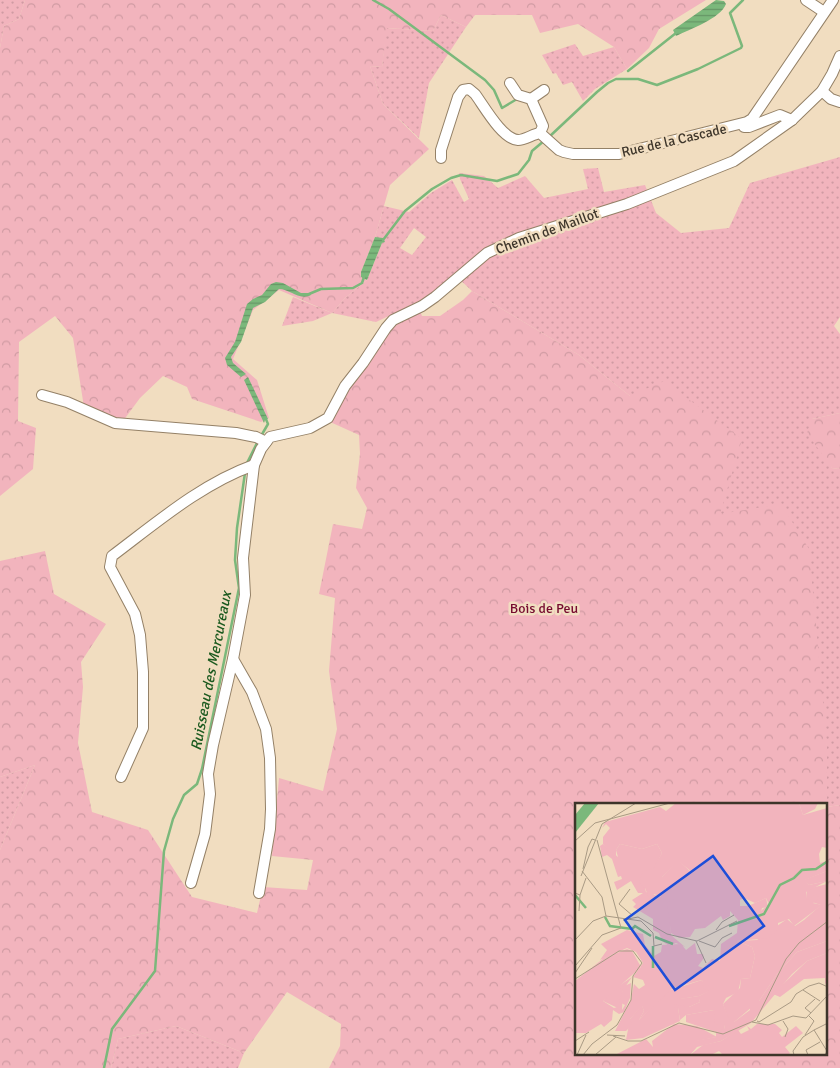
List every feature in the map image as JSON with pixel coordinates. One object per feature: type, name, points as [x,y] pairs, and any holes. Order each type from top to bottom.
[{"type":"street","points":[[806,0],[824,12]]},
{"type":"street","name":"Rue de la Cascade","points":[[544,137],[559,150],[573,154],[619,154],[738,125],[752,119],[833,0]]},
{"type":"street","name":"Chemin de Maillot","points":[[262,440],[310,428],[328,418],[345,386],[367,359],[392,320],[436,297],[487,253],[519,238],[627,204],[734,161],[792,120],[822,91],[840,56]]},
{"type":"street","points":[[441,158],[441,150],[458,97],[464,90],[468,89],[475,94],[504,133],[515,140],[520,140],[533,134],[544,137],[543,126],[531,99],[518,94],[510,83]]},
{"type":"street","points":[[531,99],[544,90]]},
{"type":"street","points":[[822,91],[831,99],[840,102]]},
{"type":"street","points":[[738,125],[749,127],[780,115],[792,120]]},
{"type":"street","points":[[42,395],[67,402],[115,423],[236,433],[262,440],[261,449],[249,467],[193,495],[112,556],[110,567],[135,614],[140,635],[143,672],[143,728],[121,777]]},
{"type":"street","points":[[191,883],[205,834],[210,794],[208,774],[234,658],[245,594],[243,558],[249,467]]},
{"type":"street","points":[[234,658],[252,692],[266,729],[270,758],[270,829],[258,893]]},
{"type":"green space","points":[[0,0],[25,0],[19,19],[4,26],[0,48]]},
{"type":"green space","points":[[25,0],[706,0],[659,29],[649,48],[627,69],[614,47],[578,24],[540,33],[532,15],[475,15],[466,27],[441,15],[433,31],[387,28],[382,67],[370,66],[383,104],[429,149],[390,185],[375,237],[361,272],[361,277],[367,280],[345,298],[332,313],[279,290],[253,310],[233,359],[257,380],[269,418],[261,422],[192,399],[187,387],[163,376],[140,398],[123,421],[84,407],[73,338],[55,316],[19,342],[18,421],[36,428],[33,469],[0,496],[0,48],[4,26],[19,19]]},
{"type":"green space","points":[[441,15],[466,27],[429,83],[419,138],[383,104],[370,66],[382,67],[386,28],[433,31]]},
{"type":"green space","points":[[575,44],[583,56],[614,47],[627,69],[595,89],[583,101],[572,82],[563,85],[556,73],[553,74],[542,55]]},
{"type":"green space","points":[[840,157],[840,317],[834,326],[840,334],[840,413],[812,419],[832,468],[840,469],[840,805],[828,807],[827,746],[720,515],[630,396],[579,355],[472,291],[456,276],[418,305],[376,322],[332,313],[345,298],[367,280],[382,243],[385,241],[375,237],[384,206],[409,212],[431,193],[452,180],[464,202],[469,199],[459,173],[484,176],[498,188],[525,176],[544,198],[588,189],[583,169],[598,168],[604,192],[645,185],[656,213],[681,233],[729,228],[750,183]],"holes":[[[414,228],[426,237],[412,255],[400,248]]]},
{"type":"green space","name":"Bois de Peu","points":[[472,291],[579,355],[630,396],[664,381],[742,439],[720,514],[781,504],[809,549],[827,746],[827,803],[575,803],[575,1056],[828,1056],[828,807],[840,805],[840,1068],[329,1068],[340,1046],[341,1024],[287,992],[244,1053],[176,1026],[118,1039],[111,1068],[0,1068],[0,850],[35,765],[0,777],[0,561],[45,551],[54,594],[106,624],[81,662],[83,687],[78,743],[92,812],[148,830],[192,897],[257,913],[263,887],[307,890],[313,860],[272,856],[279,778],[323,791],[337,729],[329,671],[335,598],[319,594],[333,524],[362,529],[367,508],[356,488],[360,454],[359,435],[328,421],[392,326],[420,311],[422,316],[440,316],[463,300]]},
{"type":"green space","points":[[293,297],[332,313],[313,321],[282,326]]},
{"type":"green space","points":[[840,413],[840,469],[832,468],[807,433],[812,419]]},
{"type":"green space","points":[[35,765],[0,850],[0,777]]},
{"type":"green space","points":[[176,1026],[244,1053],[238,1068],[111,1068],[118,1039]]},
{"type":"shaded area","points":[[716,0],[724,1],[726,4],[718,14],[676,36],[673,30]]},
{"type":"shaded area","points":[[375,237],[383,238],[385,242],[382,243],[367,280],[361,277],[361,272]]},
{"type":"shaded area","points":[[276,282],[283,283],[301,293],[310,293],[311,295],[302,297],[279,289],[265,302],[253,308],[241,342],[231,357],[233,363],[246,374],[241,377],[227,365],[225,358],[235,342],[247,304],[262,295],[271,284]]},
{"type":"shaded area","points":[[248,377],[268,419],[264,423],[244,380]]},
{"type":"waterway","points":[[373,0],[389,9],[485,80],[494,90],[502,108],[517,99]]},
{"type":"waterway","name":"Ruisseau des Mercureaux","points":[[549,137],[597,92],[616,79],[638,79],[657,85],[698,69],[741,48],[742,46],[730,13],[743,0]]},
{"type":"waterway","points":[[628,71],[676,33]]},
{"type":"waterway","name":"Ruisseau des Mercureaux","points":[[383,240],[405,211],[432,189],[451,178],[461,175],[497,181],[518,174],[529,160],[532,151],[545,140]]},
{"type":"waterway","name":"Ruisseau des Mercureaux","points":[[309,294],[321,289],[353,288],[362,283],[364,277]]},
{"type":"waterway","name":"Ruisseau des Mercureaux","points":[[261,436],[268,424],[265,417]]},
{"type":"waterway","name":"Ruisseau des Mercureaux","points":[[246,465],[258,441]]},
{"type":"waterway","name":"Ruisseau des Mercureaux","points":[[104,1068],[112,1029],[155,971],[164,851],[173,819],[184,795],[197,784],[202,769],[239,588],[235,560],[237,528],[245,473]]}]
